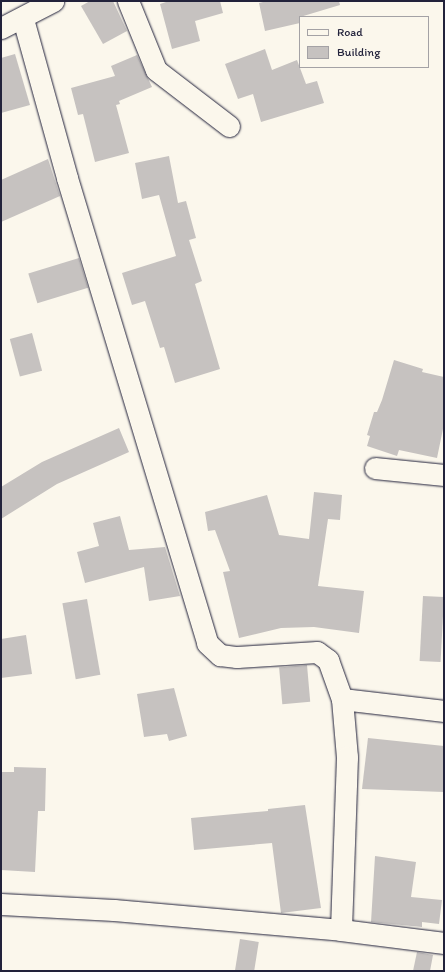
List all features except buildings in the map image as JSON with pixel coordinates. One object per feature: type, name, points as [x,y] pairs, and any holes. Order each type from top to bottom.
[{"type":"street","points":[[1,28],[23,19],[53,1]]},
{"type":"street","points":[[128,1],[156,70],[230,126]]},
{"type":"street","points":[[23,19],[68,178],[207,643],[220,655],[237,657],[317,652],[328,660],[342,699],[347,757],[341,930]]},
{"type":"street","points":[[375,468],[444,475]]},
{"type":"street","points":[[342,699],[444,710]]},
{"type":"street","points":[[1,904],[114,910],[341,930],[444,943]]}]
